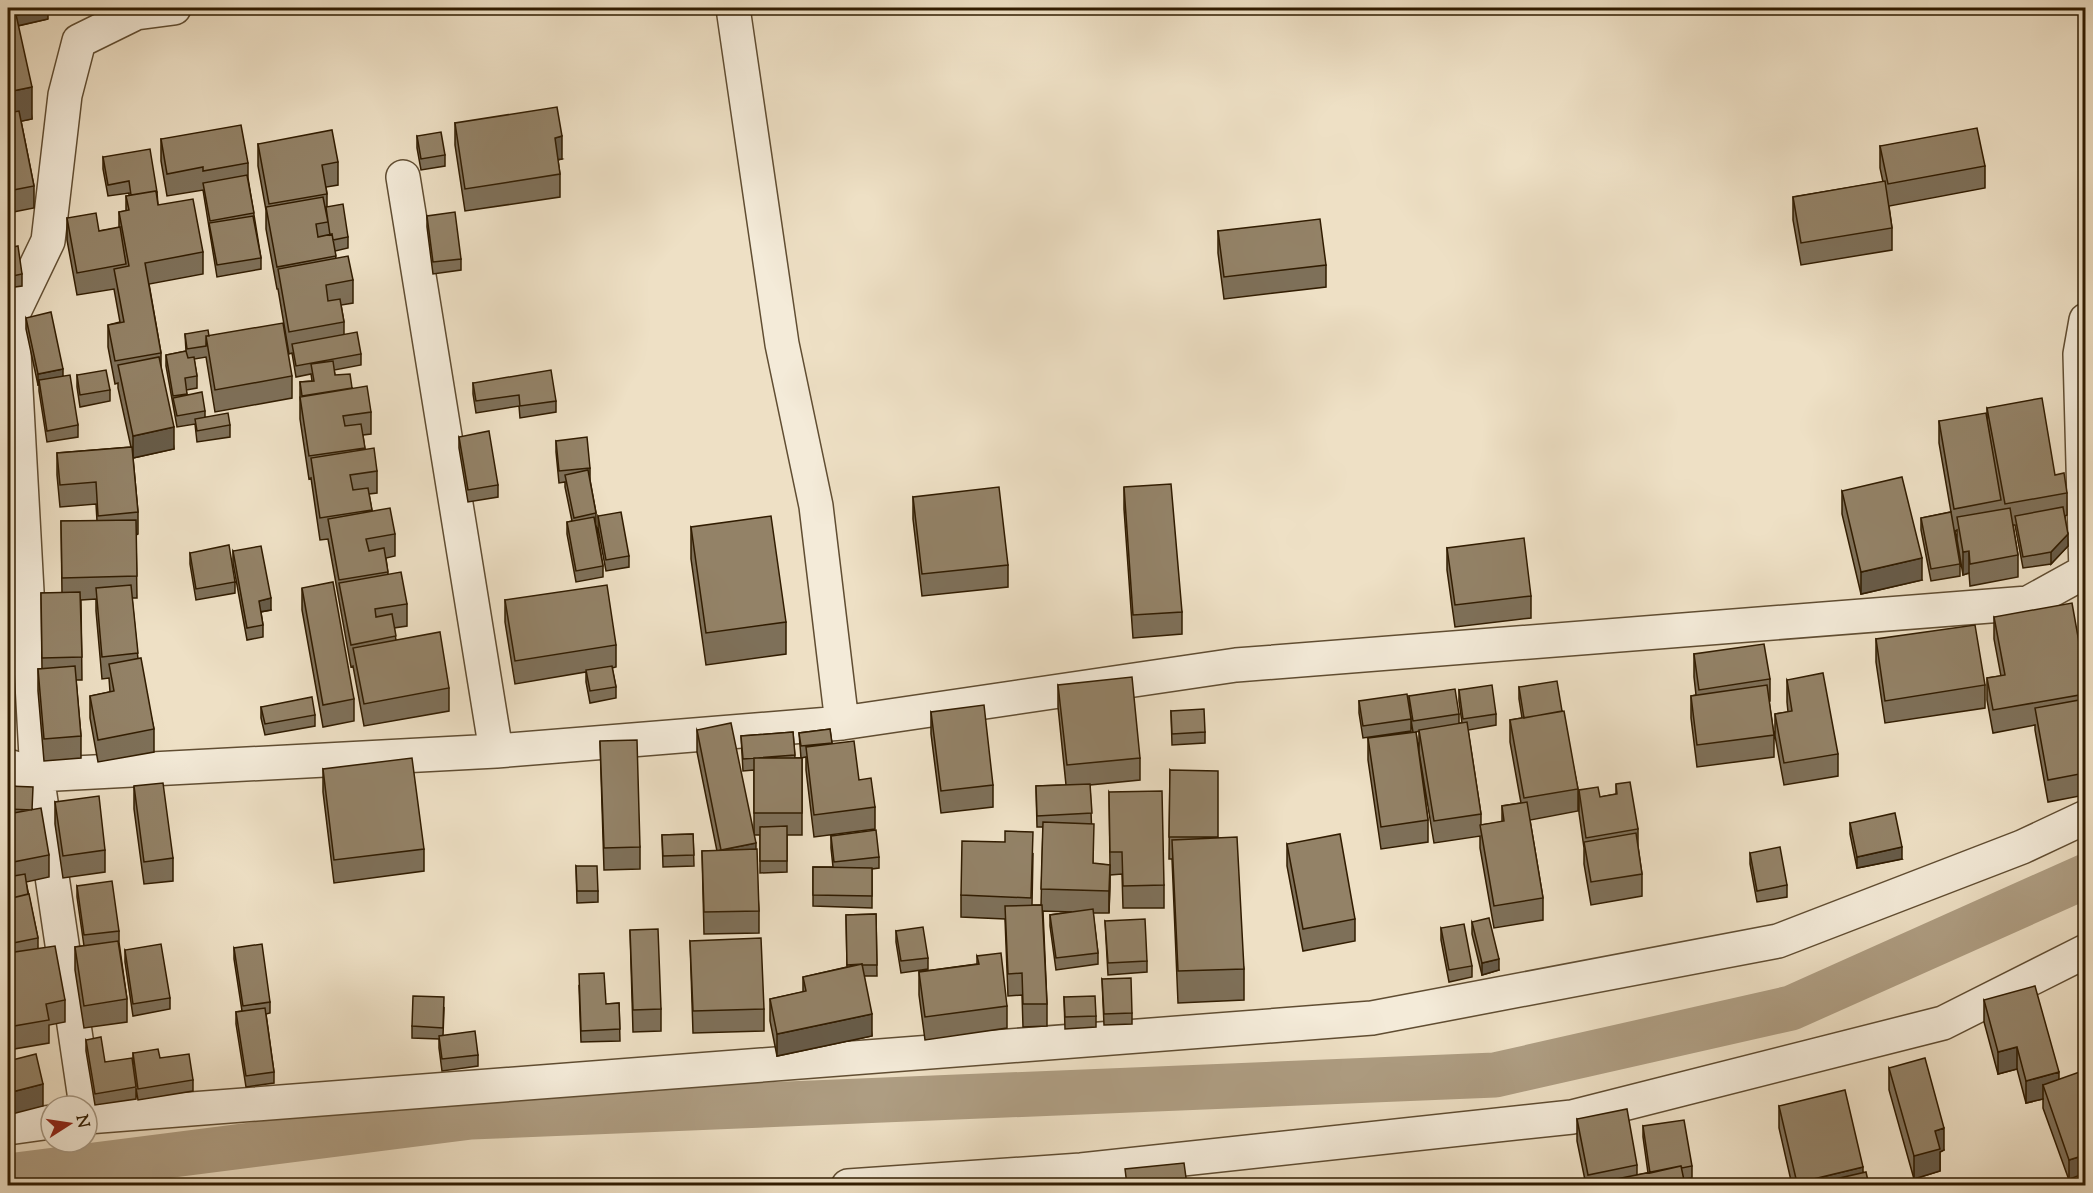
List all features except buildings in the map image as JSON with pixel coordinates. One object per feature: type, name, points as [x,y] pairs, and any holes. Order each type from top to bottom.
[{"type":"street","points":[[84,1094],[22,771],[12,316],[48,241],[65,95],[79,41],[136,10],[174,8]]},
{"type":"street","points":[[733,8],[782,344],[816,506],[842,723]]},
{"type":"street","points":[[403,177],[496,751]]},
{"type":"street","points":[[22,771],[496,751],[842,723],[1236,665],[2028,603],[2085,572],[2080,354],[2085,320]]},
{"type":"street","points":[[99,1116],[1372,1018],[1778,941],[2022,847],[2085,817]]},
{"type":"street","points":[[848,1185],[1081,1170],[1572,1117],[1943,1023],[2085,951]]},
{"type":"street","points":[[8,1128],[39,1124]]},
{"type":"waterway","points":[[8,1176],[471,1117],[1495,1075],[1791,1008],[2086,876]]}]
